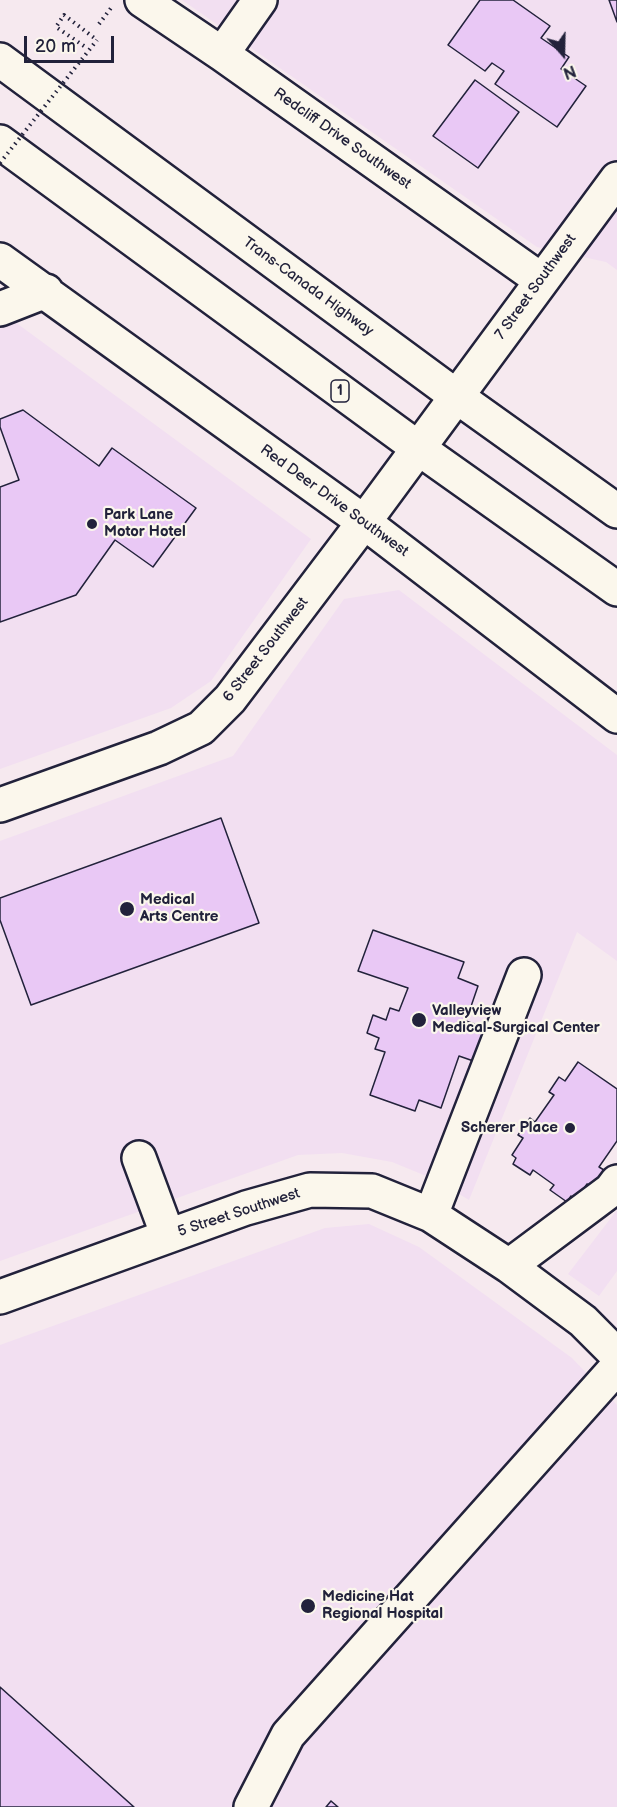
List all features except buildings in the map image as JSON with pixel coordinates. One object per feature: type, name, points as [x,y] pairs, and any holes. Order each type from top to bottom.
[{"type":"main road","name":"Redcliff Drive Southwest","points":[[142,0],[542,280]]},
{"type":"main road","points":[[222,54],[260,0]]},
{"type":"main road","name":"Trans-Canada Highway","points":[[0,60],[456,396],[617,511]]},
{"type":"main road","name":"1","points":[[0,142],[418,448],[617,589]]},
{"type":"main road","name":"7 Street Southwest","points":[[456,396],[542,280],[607,214],[617,179]]},
{"type":"main road","name":"Red Deer Drive Southwest","points":[[0,252],[46,291]]},
{"type":"main road","name":"Red Deer Drive Southwest","points":[[0,260],[364,522],[617,716]]},
{"type":"main road","points":[[0,309],[46,291]]},
{"type":"main road","name":"6 Street Southwest","points":[[0,805],[159,748],[201,728],[230,699],[456,396]]},
{"type":"main road","points":[[431,1215],[524,975]]},
{"type":"main road","points":[[139,1158],[168,1236]]},
{"type":"main road","points":[[509,1266],[611,1190],[617,1182]]},
{"type":"main road","name":"5 Street Southwest","points":[[0,1297],[246,1208],[310,1190],[372,1191],[431,1215],[509,1266],[583,1321],[617,1355]]},
{"type":"main road","points":[[251,1807],[288,1735],[617,1367]]},
{"type":"path","points":[[99,24],[117,0]]},
{"type":"path","points":[[0,163],[97,40],[64,15],[56,27],[84,46]]},
{"type":"shaded area","points":[[182,0],[617,0],[617,270],[606,262],[537,247]]},
{"type":"shaded area","points":[[0,311],[311,539],[211,681],[171,708],[0,769]]},
{"type":"shaded area","points":[[399,590],[617,755],[617,961],[577,932],[469,1200],[436,1180],[392,1162],[342,1153],[298,1155],[0,1261],[0,841],[233,756],[344,599]]},
{"type":"shaded area","points":[[617,1210],[617,1271],[599,1296],[568,1274]]},
{"type":"shaded area","name":"Medicine Hat Regional Hospital","points":[[369,1224],[419,1247],[572,1358],[617,1405],[617,1807],[0,1807],[0,1345],[325,1228]]},
{"type":"place","name":"Park Lane Motor Hotel","points":[[92,524]]},
{"type":"place","name":"Medical Arts Centre","points":[[127,909]]},
{"type":"place","name":"Valleyview Medical-Surgical Center","points":[[419,1020]]},
{"type":"place","name":"Scherer Place","points":[[570,1128]]},
{"type":"place","name":"Medicine Hat Regional Hospital","points":[[308,1606]]}]
